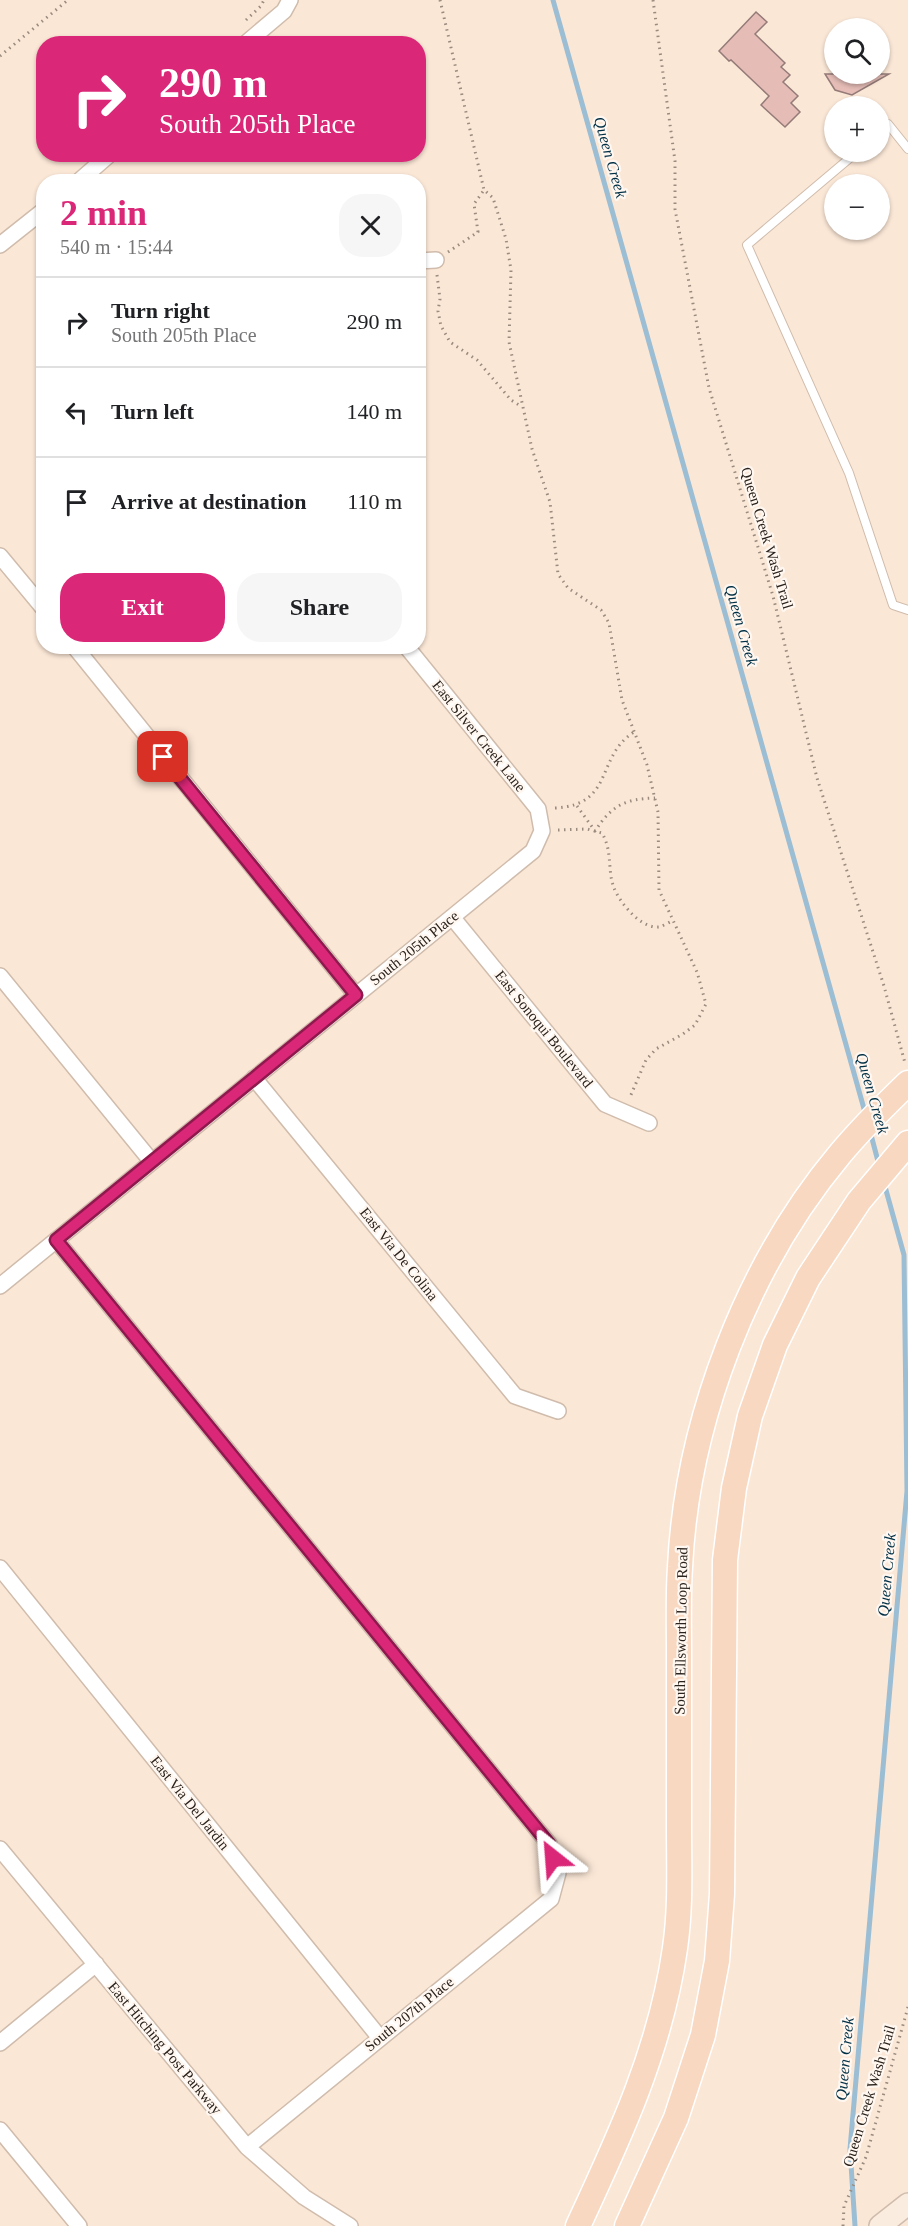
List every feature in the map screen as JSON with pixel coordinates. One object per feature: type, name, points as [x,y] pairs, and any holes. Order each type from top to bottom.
[{"type":"main road","name":"South Ellsworth Loop Road","points":[[578,2226],[621,2133],[647,2066],[664,2005],[675,1946],[679,1887],[680,1567],[684,1523],[696,1454],[721,1365],[735,1329],[766,1266],[795,1216],[839,1155],[908,1083]]},
{"type":"main road","points":[[627,2226],[676,2118],[702,2035],[717,1961],[722,1894],[724,1560],[728,1526],[748,1426],[761,1382],[779,1336],[808,1278],[859,1201],[908,1143]]},
{"type":"street","points":[[254,36],[284,11],[290,0]]},
{"type":"street","points":[[87,174],[101,162]]},
{"type":"street","points":[[0,245],[36,216]]},
{"type":"street","points":[[426,261],[436,260]]},
{"type":"street","points":[[0,556],[36,599]]},
{"type":"street","points":[[80,654],[356,995]]},
{"type":"street","name":"East Silver Creek Lane","points":[[412,654],[538,809],[541,834]]},
{"type":"street","name":"South 205th Place","points":[[0,1286],[533,851],[541,834]]},
{"type":"street","name":"East Sonoqui Boulevard","points":[[452,917],[605,1104],[649,1123]]},
{"type":"street","points":[[0,976],[152,1162]]},
{"type":"street","name":"East Via De Colina","points":[[254,1078],[515,1396],[558,1411]]},
{"type":"street","name":"South 207th Place","points":[[56,1240],[549,1844],[558,1873],[550,1899],[247,2147]]},
{"type":"street","name":"East Via Del Jardin","points":[[0,1568],[380,2038]]},
{"type":"street","name":"East Hitching Post Parkway","points":[[0,1849],[247,2147],[304,2197],[350,2226]]},
{"type":"street","points":[[0,2043],[96,1964]]},
{"type":"street","points":[[0,2130],[79,2226]]},
{"type":"street","points":[[880,2226],[908,2204]]},
{"type":"lane","points":[[890,126],[908,149]]},
{"type":"lane","points":[[845,162],[747,245],[849,473],[892,604],[908,610]]},
{"type":"path","points":[[0,56],[68,0]]},
{"type":"path","name":"Queen Creek Wash Trail","points":[[653,0],[675,160],[675,209],[709,388],[774,596],[817,778],[884,986],[908,1074]]},
{"type":"path","points":[[439,1],[484,190],[493,198],[506,239],[511,270],[509,342],[532,449],[550,502],[558,574],[568,588],[601,610],[609,623],[622,700],[647,765],[658,812],[658,890],[697,972],[706,1004],[695,1025],[656,1049],[646,1059],[640,1076],[635,1080],[624,1112]]},
{"type":"path","points":[[484,190],[474,204],[478,232],[436,260],[440,299],[438,311],[441,326],[450,342],[477,360],[512,400],[522,408]]},
{"type":"path","points":[[538,809],[577,806],[594,793],[602,782],[606,767],[616,749],[634,732]]},
{"type":"path","points":[[595,831],[612,809],[636,799],[655,798]]},
{"type":"path","points":[[577,806],[595,831]]},
{"type":"path","points":[[541,834],[561,829],[602,833],[608,843],[614,888],[626,908],[644,923],[658,927],[672,921]]},
{"type":"path","name":"Queen Creek Wash Trail","points":[[843,2226],[843,2206],[866,2157],[908,2007]]},
{"type":"building","points":[[756,12],[767,22],[755,34],[785,63],[781,67],[790,75],[783,82],[798,96],[791,103],[800,112],[785,127],[761,105],[769,96],[719,51]]},
{"type":"building","points":[[831,84],[871,84],[852,95],[835,90]]},
{"type":"waterway","name":"Queen Creek","points":[[553,0],[866,1116]]},
{"type":"waterway","name":"Queen Creek","points":[[870,1131],[879,1165]]},
{"type":"waterway","name":"Queen Creek","points":[[855,2226],[850,2149],[907,1491],[904,1255],[884,1183]]},
{"type":"route","points":[[163,757],[356,995],[56,1240],[549,1844],[553,1858]]}]
